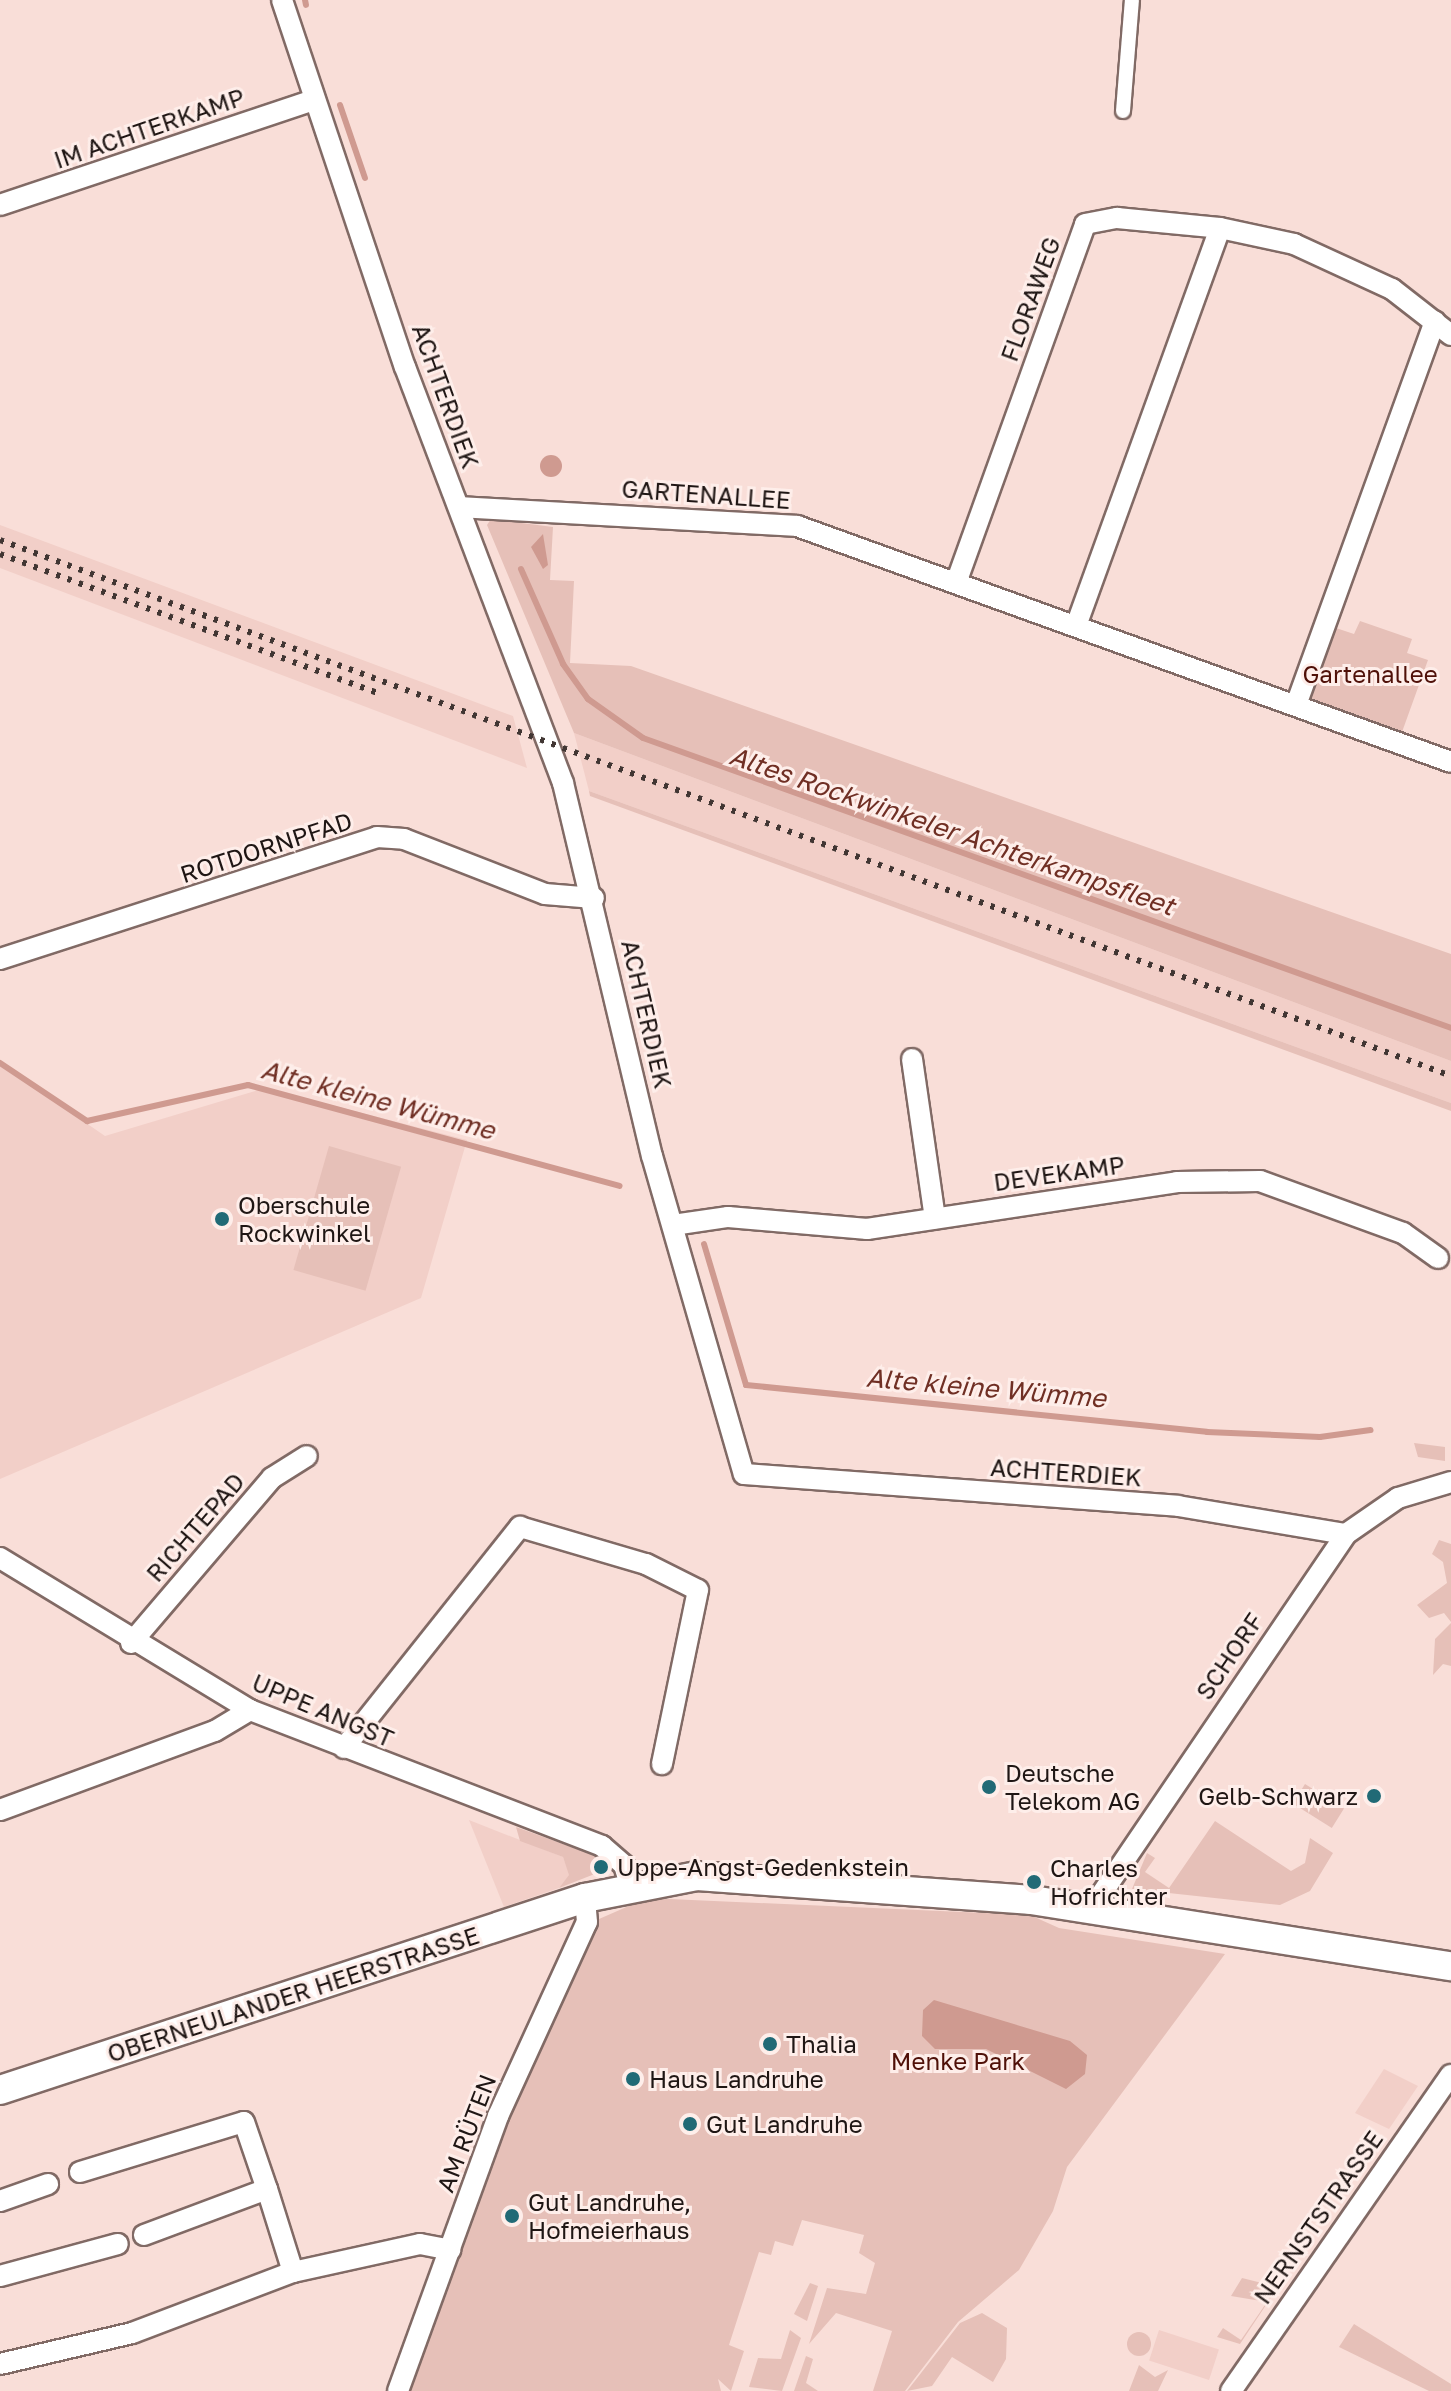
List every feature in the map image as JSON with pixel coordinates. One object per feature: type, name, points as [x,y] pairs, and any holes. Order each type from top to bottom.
[{"type":"main road","name":"OBERNEULANDER HEERSTRASSE","points":[[0,2090],[585,1898],[630,1885],[697,1876],[1092,1908],[1451,1966]]},
{"type":"street","name":"ACHTERDIEK","points":[[282,0],[314,100],[459,507],[563,783],[673,1225],[744,1474],[1177,1506],[1346,1534]]},
{"type":"street","points":[[1123,111],[1132,0]]},
{"type":"street","name":"IM ACHTERKAMP","points":[[0,205],[314,100]]},
{"type":"street","name":"FLORAWEG","points":[[956,583],[1085,224],[1117,218],[1220,228],[1334,258],[1443,328]]},
{"type":"street","points":[[1076,626],[1220,228]]},
{"type":"street","points":[[1296,705],[1443,328]]},
{"type":"street","name":"GARTENALLEE","points":[[459,507],[797,526],[1451,762]]},
{"type":"street","name":"ROTDORNPFAD","points":[[0,959],[377,837],[404,839],[545,894],[594,898]]},
{"type":"street","points":[[912,1059],[935,1218]]},
{"type":"street","name":"DEVEKAMP","points":[[673,1225],[728,1217],[867,1229],[1177,1182],[1260,1181],[1403,1233],[1438,1258]]},
{"type":"street","name":"RICHTEPAD","points":[[131,1643],[272,1478],[307,1456]]},
{"type":"street","name":"SCHORF","points":[[1092,1908],[1346,1534],[1398,1498],[1451,1482]]},
{"type":"street","points":[[344,1748],[520,1527],[646,1564],[698,1590],[662,1764]]},
{"type":"street","name":"UPPE ANGST","points":[[0,1558],[131,1643],[250,1710],[602,1846],[624,1865],[630,1885]]},
{"type":"street","points":[[0,1810],[215,1731],[250,1710]]},
{"type":"street","name":"AM RÜTEN","points":[[398,2391],[498,2116],[587,1922],[585,1898]]},
{"type":"street","name":"NERNSTSTRASSE","points":[[1231,2391],[1451,2075]]},
{"type":"street","points":[[80,2172],[244,2122],[293,2272]]},
{"type":"street","points":[[0,2201],[48,2184]]},
{"type":"street","points":[[144,2235],[267,2189]]},
{"type":"street","points":[[0,2276],[118,2244]]},
{"type":"street","points":[[0,2364],[132,2333],[293,2272],[420,2244],[450,2250]]},
{"type":"shaded area","points":[[551,455],[559,458],[562,466],[559,474],[551,477],[543,474],[540,466],[543,458]]},
{"type":"shaded area","points":[[0,525],[513,716],[527,768],[0,568]]},
{"type":"shaded area","points":[[543,534],[548,565],[543,569],[531,547]]},
{"type":"shaded area","points":[[574,733],[1451,1061],[1451,1103],[589,791]]},
{"type":"shaded area","name":"Oberschule Rockwinkel","points":[[0,1064],[105,1136],[265,1088],[467,1140],[421,1298],[0,1479]]},
{"type":"shaded area","points":[[469,1820],[563,1857],[570,1875],[559,1888],[504,1907]]},
{"type":"shaded area","points":[[934,2000],[1070,2041],[1087,2055],[1085,2074],[1066,2089],[986,2049],[935,2049],[922,2036],[923,2010]]},
{"type":"shaded area","points":[[1384,2069],[1418,2086],[1389,2129],[1355,2113]]},
{"type":"shaded area","points":[[1159,2330],[1219,2349],[1209,2380],[1149,2360]]},
{"type":"green space","points":[[491,519],[553,527],[550,580],[574,581],[570,663],[631,666],[1451,954],[1451,1061],[574,733],[487,525]]},
{"type":"green space","name":"Gartenallee","points":[[1360,621],[1412,639],[1407,653],[1428,660],[1402,732],[1307,697],[1333,627],[1354,634]]},
{"type":"green space","points":[[589,791],[1451,1103],[1451,1111],[590,796]]},
{"type":"green space","points":[[329,1146],[401,1167],[366,1291],[293,1270]]},
{"type":"green space","points":[[1414,1443],[1445,1447],[1445,1461],[1418,1457]]},
{"type":"green space","points":[[1439,1540],[1451,1544],[1451,1622],[1444,1613],[1429,1618],[1417,1605],[1447,1583],[1443,1562],[1432,1554]]},
{"type":"green space","points":[[1451,1623],[1451,1666],[1443,1664],[1433,1675],[1435,1639]]},
{"type":"green space","points":[[1305,1784],[1344,1808],[1332,1828],[1293,1804]]},
{"type":"green space","points":[[1215,1821],[1291,1871],[1305,1863],[1310,1838],[1333,1853],[1310,1891],[1280,1905],[1132,1889],[1147,1853],[1155,1858],[1145,1872],[1169,1888]]},
{"type":"green space","points":[[516,1827],[610,1861],[610,1868],[559,1888],[569,1875],[563,1857],[520,1841]]},
{"type":"green space","name":"Menke Park","points":[[647,1898],[1030,1915],[1059,1928],[1225,1954],[1067,2167],[1053,2211],[1019,2270],[958,2322],[905,2391],[873,2391],[892,2331],[836,2313],[809,2344],[827,2288],[866,2294],[875,2263],[859,2253],[864,2235],[802,2220],[793,2246],[775,2241],[771,2255],[759,2252],[729,2345],[744,2351],[731,2391],[718,2379],[721,2391],[410,2391],[496,2145],[599,1919]]},
{"type":"green space","points":[[1242,2278],[1278,2287],[1240,2344],[1217,2337],[1223,2328],[1241,2340],[1267,2302],[1231,2296]]},
{"type":"green space","points":[[810,2283],[818,2286],[807,2321],[794,2314]]},
{"type":"green space","points":[[982,2313],[1007,2328],[1006,2359],[993,2382],[952,2357],[932,2386],[907,2391],[960,2323]]},
{"type":"green space","points":[[1354,2324],[1451,2384],[1451,2391],[1429,2391],[1339,2347]]},
{"type":"green space","points":[[790,2330],[801,2338],[782,2391],[749,2387],[758,2358],[781,2359]]},
{"type":"green space","points":[[1139,2332],[1148,2335],[1151,2344],[1148,2353],[1139,2356],[1130,2353],[1127,2344],[1130,2335]]},
{"type":"green space","points":[[806,2356],[813,2359],[806,2383],[818,2391],[794,2391]]},
{"type":"green space","points":[[1139,2365],[1155,2377],[1168,2370],[1158,2391],[1129,2391]]},
{"type":"waterway","name":"Altes Rockwinkeler Achterkampsfleet","points":[[305,0],[306,5]]},
{"type":"waterway","name":"Altes Rockwinkeler Achterkampsfleet","points":[[340,105],[365,178]]},
{"type":"waterway","name":"Altes Rockwinkeler Achterkampsfleet","points":[[521,569],[563,664],[588,699],[643,738],[1451,1028]]},
{"type":"waterway","name":"Alte kleine Wümme","points":[[0,1063],[87,1121],[248,1085],[620,1186]]},
{"type":"waterway","name":"Alte kleine Wümme","points":[[704,1244],[746,1385],[1207,1432],[1320,1437],[1371,1430]]},
{"type":"railway","points":[[0,540],[1451,1076]]},
{"type":"railway","points":[[0,554],[377,693]]},
{"type":"place","name":"Oberschule Rockwinkel","points":[[222,1219]]},
{"type":"place","name":"Deutsche Telekom AG","points":[[989,1787]]},
{"type":"place","name":"Gelb-Schwarz","points":[[1374,1796]]},
{"type":"place","name":"Uppe-Angst-Gedenkstein","points":[[601,1867]]},
{"type":"place","name":"Charles Hofrichter","points":[[1034,1882]]},
{"type":"place","name":"Thalia","points":[[770,2044]]},
{"type":"place","name":"Haus Landruhe","points":[[633,2079]]},
{"type":"place","name":"Gut Landruhe","points":[[690,2124]]},
{"type":"place","name":"Gut Landruhe, Hofmeierhaus","points":[[512,2216]]}]
